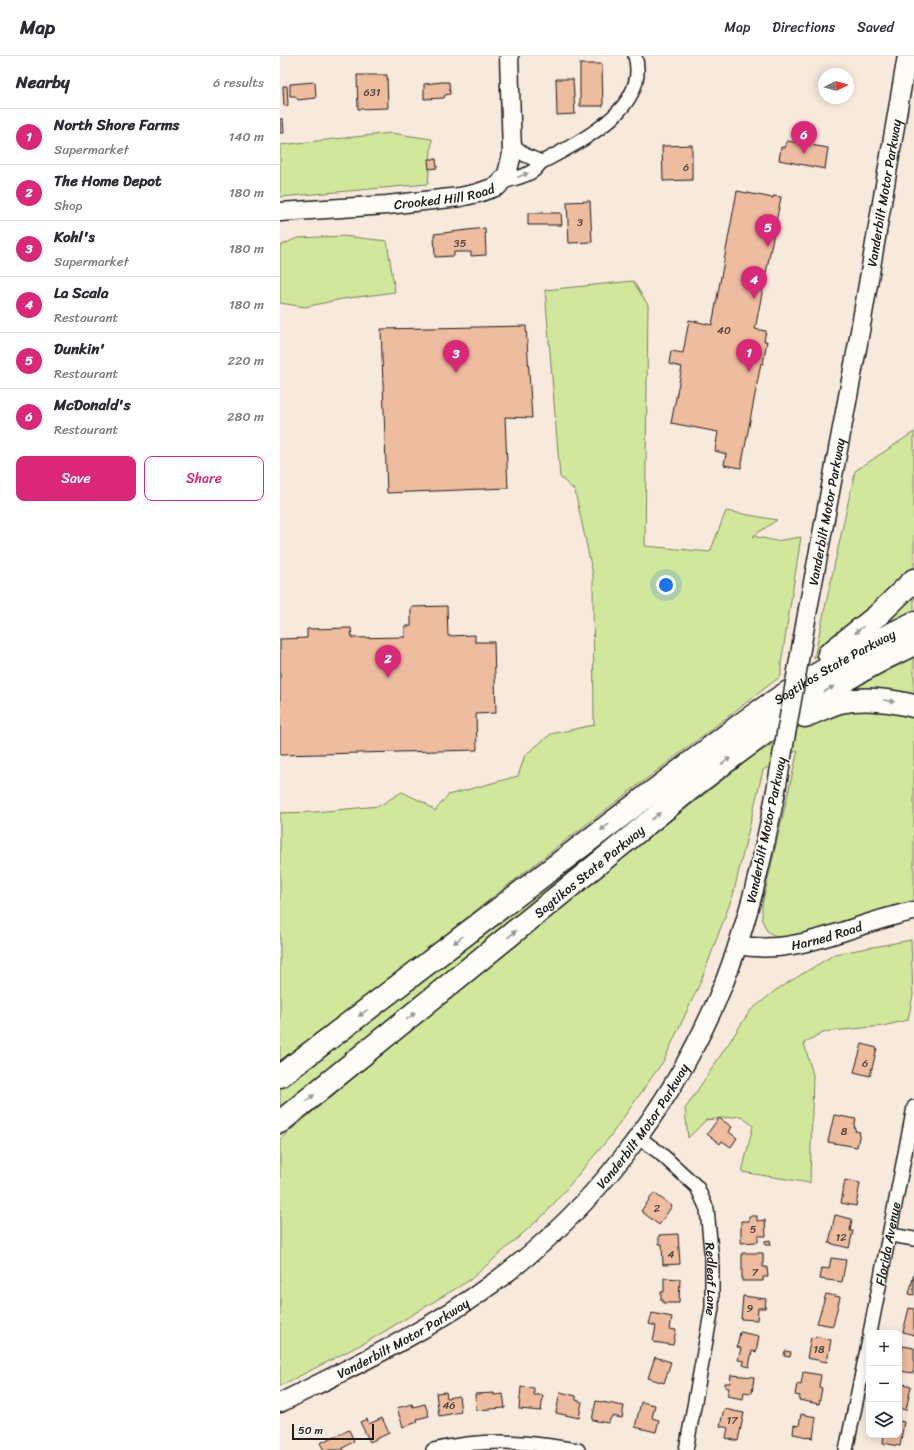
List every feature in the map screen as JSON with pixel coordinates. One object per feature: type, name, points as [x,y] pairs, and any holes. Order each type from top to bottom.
[{"type":"highway","points":[[703,752],[745,710],[842,644],[878,615],[914,580]]},
{"type":"highway","name":"Sagtikos State Parkway","points":[[280,1076],[703,752],[774,700],[847,656],[914,622]]},
{"type":"highway","name":"Sagtikos State Parkway","points":[[280,1122],[695,785],[761,734],[794,710],[843,681],[914,644]]},
{"type":"highway","points":[[761,734],[839,702],[876,700],[914,706]]},
{"type":"main road","name":"Crooked Hill Road","points":[[280,212],[381,205],[460,197],[486,191],[501,183],[511,162],[512,144],[509,56]]},
{"type":"main road","name":"Vanderbilt Motor Parkway","points":[[280,1403],[415,1334],[496,1281],[562,1225],[607,1176],[638,1137],[664,1098],[696,1042],[716,1001],[738,945],[760,869],[775,796],[808,609],[858,343],[907,56]]},
{"type":"main road","name":"Harned Road","points":[[738,945],[768,948],[792,946],[914,911]]},
{"type":"street","points":[[501,183],[530,172],[541,162],[580,141],[610,119],[626,102],[633,89],[636,79],[635,56]]},
{"type":"street","points":[[512,144],[525,155],[541,162]]},
{"type":"street","name":"Florida Avenue","points":[[871,1330],[891,1235],[914,1107]]},
{"type":"street","name":"Redleaf Lane","points":[[638,1137],[660,1153],[697,1188],[707,1209],[712,1261],[712,1308],[686,1450]]},
{"type":"street","points":[[891,1235],[914,1239]]},
{"type":"street","points":[[846,1450],[866,1354]]},
{"type":"street","points":[[433,1450],[459,1444],[494,1441],[578,1450]]},
{"type":"green space","points":[[391,133],[432,139],[428,184],[280,197],[280,145]]},
{"type":"green space","points":[[343,236],[387,241],[395,292],[342,299],[305,307],[280,303],[280,246],[297,238]]},
{"type":"green space","points":[[633,281],[648,305],[645,546],[710,552],[726,511],[777,520],[753,536],[776,541],[801,537],[781,664],[781,676],[553,850],[280,1064],[280,813],[315,812],[379,806],[402,792],[425,803],[435,811],[448,795],[518,776],[525,755],[551,734],[594,725],[593,575],[575,491],[560,477],[545,290]]},
{"type":"green space","points":[[914,432],[914,572],[840,641],[814,658],[855,471]]},
{"type":"green space","points":[[914,593],[914,614],[894,623],[890,616]]},
{"type":"green space","points":[[914,657],[914,701],[855,695],[853,689]]},
{"type":"green space","points":[[841,710],[872,710],[914,716],[914,902],[843,921],[796,938],[777,937],[767,931],[762,920],[762,905],[798,750],[763,770],[733,895],[701,981],[664,1060],[609,1138],[546,1213],[470,1280],[370,1340],[280,1386],[280,1139],[552,913],[752,757],[809,721]]},
{"type":"green space","points":[[622,824],[629,830],[280,1112],[280,1086]]},
{"type":"green space","points":[[911,940],[913,995],[908,1020],[883,1026],[823,1032],[804,1043],[813,1075],[810,1183],[742,1172],[753,1126],[741,1116],[706,1120],[688,1138],[685,1109],[750,1011],[776,990],[835,954]]},
{"type":"building","points":[[580,64],[602,64],[603,106],[580,106]]},
{"type":"building","points":[[357,75],[387,75],[388,108],[358,109]]},
{"type":"building","points":[[556,79],[573,79],[575,114],[557,115]]},
{"type":"building","points":[[315,82],[316,98],[298,100],[295,96],[290,96],[290,84]]},
{"type":"building","points":[[449,82],[450,94],[445,95],[444,98],[424,99],[424,84]]},
{"type":"building","points":[[283,86],[287,86],[288,105],[284,106]]},
{"type":"building","points":[[280,119],[283,119],[284,133],[280,133]]},
{"type":"building","points":[[787,141],[828,148],[825,169],[779,160],[781,147],[785,148]]},
{"type":"building","points":[[692,145],[692,180],[663,181],[662,146]]},
{"type":"building","points":[[428,159],[436,159],[437,168],[429,169]]},
{"type":"building","points":[[737,191],[773,198],[773,196],[781,197],[755,329],[766,331],[764,341],[767,341],[763,364],[761,363],[741,468],[724,465],[726,454],[715,451],[718,432],[671,423],[682,367],[669,364],[671,351],[683,353],[689,320],[712,325]]},
{"type":"building","points":[[590,201],[592,242],[569,243],[567,202]]},
{"type":"building","points":[[528,213],[561,213],[562,225],[528,225]]},
{"type":"building","points":[[485,228],[486,255],[471,256],[471,252],[454,252],[454,256],[435,257],[434,234]]},
{"type":"building","points":[[526,326],[532,418],[505,417],[508,488],[387,493],[381,329]]},
{"type":"building","points":[[447,606],[448,636],[475,635],[475,642],[494,642],[496,713],[476,714],[477,750],[280,755],[280,639],[307,638],[307,629],[351,628],[352,638],[405,637],[405,626],[411,626],[411,607]]},
{"type":"building","points":[[862,1044],[877,1048],[870,1076],[854,1072]]},
{"type":"building","points":[[834,1115],[856,1119],[854,1128],[856,1128],[855,1131],[860,1132],[857,1147],[828,1142]]},
{"type":"building","points":[[719,1118],[732,1127],[729,1132],[737,1138],[731,1147],[722,1141],[720,1144],[707,1134]]},
{"type":"building","points":[[845,1180],[860,1183],[856,1206],[841,1203]]},
{"type":"building","points":[[654,1193],[672,1206],[659,1225],[641,1211]]},
{"type":"building","points":[[835,1215],[852,1219],[850,1231],[853,1231],[849,1248],[829,1243]]},
{"type":"building","points":[[749,1216],[757,1216],[757,1221],[765,1220],[766,1236],[758,1236],[758,1242],[741,1243],[741,1221],[749,1221]]},
{"type":"building","points":[[678,1234],[680,1264],[663,1265],[662,1244],[659,1244],[659,1235]]},
{"type":"building","points":[[770,1240],[771,1245],[765,1245],[765,1241]]},
{"type":"building","points":[[742,1253],[763,1253],[763,1267],[767,1267],[768,1277],[763,1277],[763,1281],[742,1281]]},
{"type":"building","points":[[831,1258],[846,1260],[842,1282],[820,1279],[822,1268],[829,1269]]},
{"type":"building","points":[[914,1274],[914,1295],[909,1294]]},
{"type":"building","points":[[664,1278],[680,1279],[679,1303],[663,1303],[663,1300],[661,1300],[661,1292],[664,1292]]},
{"type":"building","points":[[826,1294],[840,1297],[833,1326],[817,1323]]},
{"type":"building","points":[[743,1296],[766,1299],[765,1308],[758,1308],[757,1320],[741,1319]]},
{"type":"building","points":[[909,1308],[914,1309],[914,1335],[903,1332]]},
{"type":"building","points":[[652,1313],[672,1317],[670,1329],[676,1330],[673,1345],[653,1342],[656,1326],[649,1324]]},
{"type":"building","points":[[740,1332],[759,1336],[756,1352],[752,1351],[749,1367],[743,1365],[744,1361],[738,1360],[741,1348],[737,1347]]},
{"type":"building","points":[[816,1336],[831,1340],[827,1362],[807,1358],[811,1337],[815,1338]]},
{"type":"building","points":[[903,1346],[914,1348],[914,1373],[902,1371]]},
{"type":"building","points":[[785,1351],[791,1352],[790,1357],[784,1356]]},
{"type":"building","points":[[655,1357],[671,1362],[664,1383],[648,1378]]},
{"type":"building","points":[[803,1372],[821,1375],[819,1387],[822,1388],[819,1404],[799,1400],[800,1396],[795,1395],[797,1384],[801,1385]]},
{"type":"building","points":[[731,1375],[754,1377],[752,1393],[744,1392],[743,1399],[727,1396],[729,1388],[725,1387],[725,1383],[730,1383]]},
{"type":"building","points":[[902,1384],[911,1386],[906,1410],[902,1409]]},
{"type":"building","points":[[521,1387],[534,1388],[534,1395],[543,1395],[541,1411],[519,1409]]},
{"type":"building","points":[[446,1392],[447,1398],[459,1396],[461,1412],[439,1416],[436,1393]]},
{"type":"building","points":[[560,1392],[576,1396],[576,1400],[582,1402],[579,1418],[556,1413]]},
{"type":"building","points":[[494,1393],[494,1395],[503,1394],[505,1408],[476,1410],[475,1394]]},
{"type":"building","points":[[596,1401],[624,1406],[622,1418],[612,1416],[608,1423],[592,1420]]},
{"type":"building","points":[[641,1402],[655,1405],[652,1418],[659,1420],[656,1432],[635,1427]]},
{"type":"building","points":[[412,1404],[413,1407],[425,1404],[429,1416],[417,1419],[418,1422],[403,1427],[397,1408]]},
{"type":"building","points":[[724,1409],[744,1413],[738,1441],[726,1438],[728,1428],[720,1426]]},
{"type":"building","points":[[801,1414],[816,1417],[813,1438],[793,1434],[794,1425],[799,1426]]},
{"type":"building","points":[[382,1418],[389,1433],[370,1442],[360,1422],[367,1419],[369,1424]]},
{"type":"building","points":[[902,1422],[904,1422],[902,1434]]},
{"type":"building","points":[[349,1430],[354,1441],[343,1448],[344,1450],[324,1450],[320,1443]]},
{"type":"building","points":[[884,1438],[901,1438],[900,1446],[883,1443]]},
{"type":"place","name":"McDonald's","points":[[804,154]]},
{"type":"place","name":"Dunkin'","points":[[768,247]]},
{"type":"place","name":"La Scala","points":[[754,299]]},
{"type":"place","name":"North Shore Farms","points":[[749,372]]},
{"type":"place","name":"Kohl's","points":[[456,373]]},
{"type":"place","name":"The Home Depot","points":[[388,678]]}]
